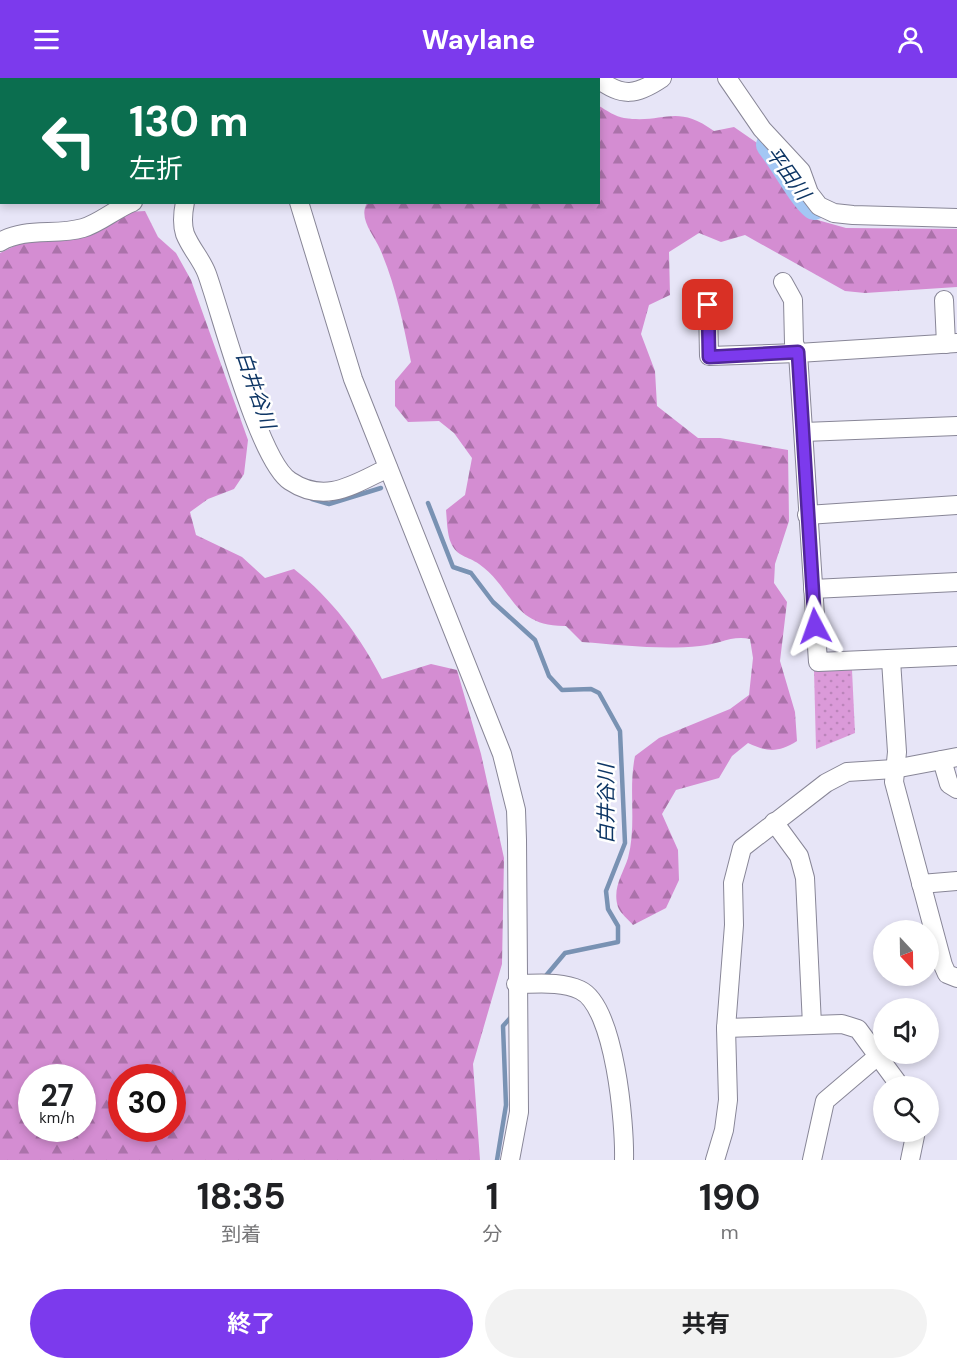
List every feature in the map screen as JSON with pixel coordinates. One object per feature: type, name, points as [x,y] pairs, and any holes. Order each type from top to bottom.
[{"type":"street","points":[[600,80],[624,93],[636,92],[662,78]]},
{"type":"street","points":[[727,78],[762,129],[801,171],[809,193],[819,206],[834,213],[853,215],[957,218]]},
{"type":"street","points":[[0,242],[10,236],[26,232],[71,231],[86,227],[114,209],[128,204]]},
{"type":"street","points":[[185,204],[186,236],[207,273],[256,421],[277,470],[290,481],[322,494],[333,492],[388,468]]},
{"type":"street","points":[[302,204],[352,379],[455,632],[510,778],[516,810],[518,840],[516,984],[519,1112],[510,1160]]},
{"type":"street","points":[[783,282],[793,300],[794,343],[798,352],[818,662],[957,656]]},
{"type":"street","points":[[708,305],[709,357],[952,344],[944,300]]},
{"type":"street","points":[[804,432],[957,426]]},
{"type":"street","points":[[807,515],[957,505]]},
{"type":"street","points":[[813,590],[957,582]]},
{"type":"street","points":[[891,660],[897,752],[894,782],[943,965],[947,974],[957,978]]},
{"type":"street","points":[[715,1160],[724,1131],[728,1100],[726,1028],[735,866],[742,848],[826,783],[847,772],[894,769],[949,759],[949,784],[957,789]]},
{"type":"street","points":[[774,822],[799,856],[805,878],[812,1025]]},
{"type":"street","points":[[921,884],[957,881]]},
{"type":"street","points":[[516,984],[562,985],[582,991],[604,1018],[621,1103],[625,1132],[624,1160]]},
{"type":"street","points":[[726,1028],[842,1024],[858,1029],[873,1048]]},
{"type":"street","points":[[812,1160],[825,1101],[873,1060]]},
{"type":"street","points":[[910,1160],[914,1142]]},
{"type":"green space","points":[[600,107],[624,118],[650,119],[679,116],[701,123],[714,131],[734,127],[770,152],[814,219],[846,228],[957,229],[957,287],[865,293],[845,291],[745,235],[721,242],[699,233],[669,252],[670,295],[649,305],[641,334],[655,371],[657,406],[698,438],[720,438],[788,450],[789,521],[775,564],[774,583],[787,602],[780,661],[795,712],[797,741],[784,748],[772,750],[748,743],[732,756],[719,778],[676,790],[662,814],[678,850],[679,880],[666,908],[633,925],[619,909],[616,894],[631,845],[632,782],[635,756],[659,738],[730,709],[749,695],[753,658],[750,639],[737,638],[685,647],[641,647],[582,642],[566,626],[548,625],[524,613],[491,574],[453,548],[446,510],[465,495],[472,458],[454,433],[439,421],[408,422],[395,406],[395,381],[411,362],[390,277],[380,249],[368,227],[364,215],[367,204],[600,204]]},
{"type":"green space","points":[[145,211],[158,237],[176,253],[191,280],[248,440],[244,474],[234,489],[208,499],[190,512],[196,535],[242,557],[265,578],[294,569],[321,593],[344,619],[355,633],[382,679],[431,664],[457,670],[481,754],[504,858],[502,964],[473,1064],[480,1160],[0,1160],[0,253],[23,242],[128,212]]},
{"type":"shaded area","points":[[814,670],[852,670],[855,733],[816,749]]},
{"type":"waterway","name":"平田川","points":[[769,145],[803,195],[814,207]]},
{"type":"waterway","name":"白井谷川","points":[[312,499],[329,504],[381,488]]},
{"type":"waterway","name":"白井谷川","points":[[428,503],[453,567],[471,573],[493,602],[535,640],[549,676],[562,690],[591,689],[599,693],[620,731],[625,843],[606,891],[608,909],[618,926],[618,942],[565,953],[544,978]]},
{"type":"waterway","name":"白井谷川","points":[[497,1160],[506,1105],[503,1026],[512,1016]]},
{"type":"route","points":[[708,305],[709,357],[798,352],[815,626]]}]
